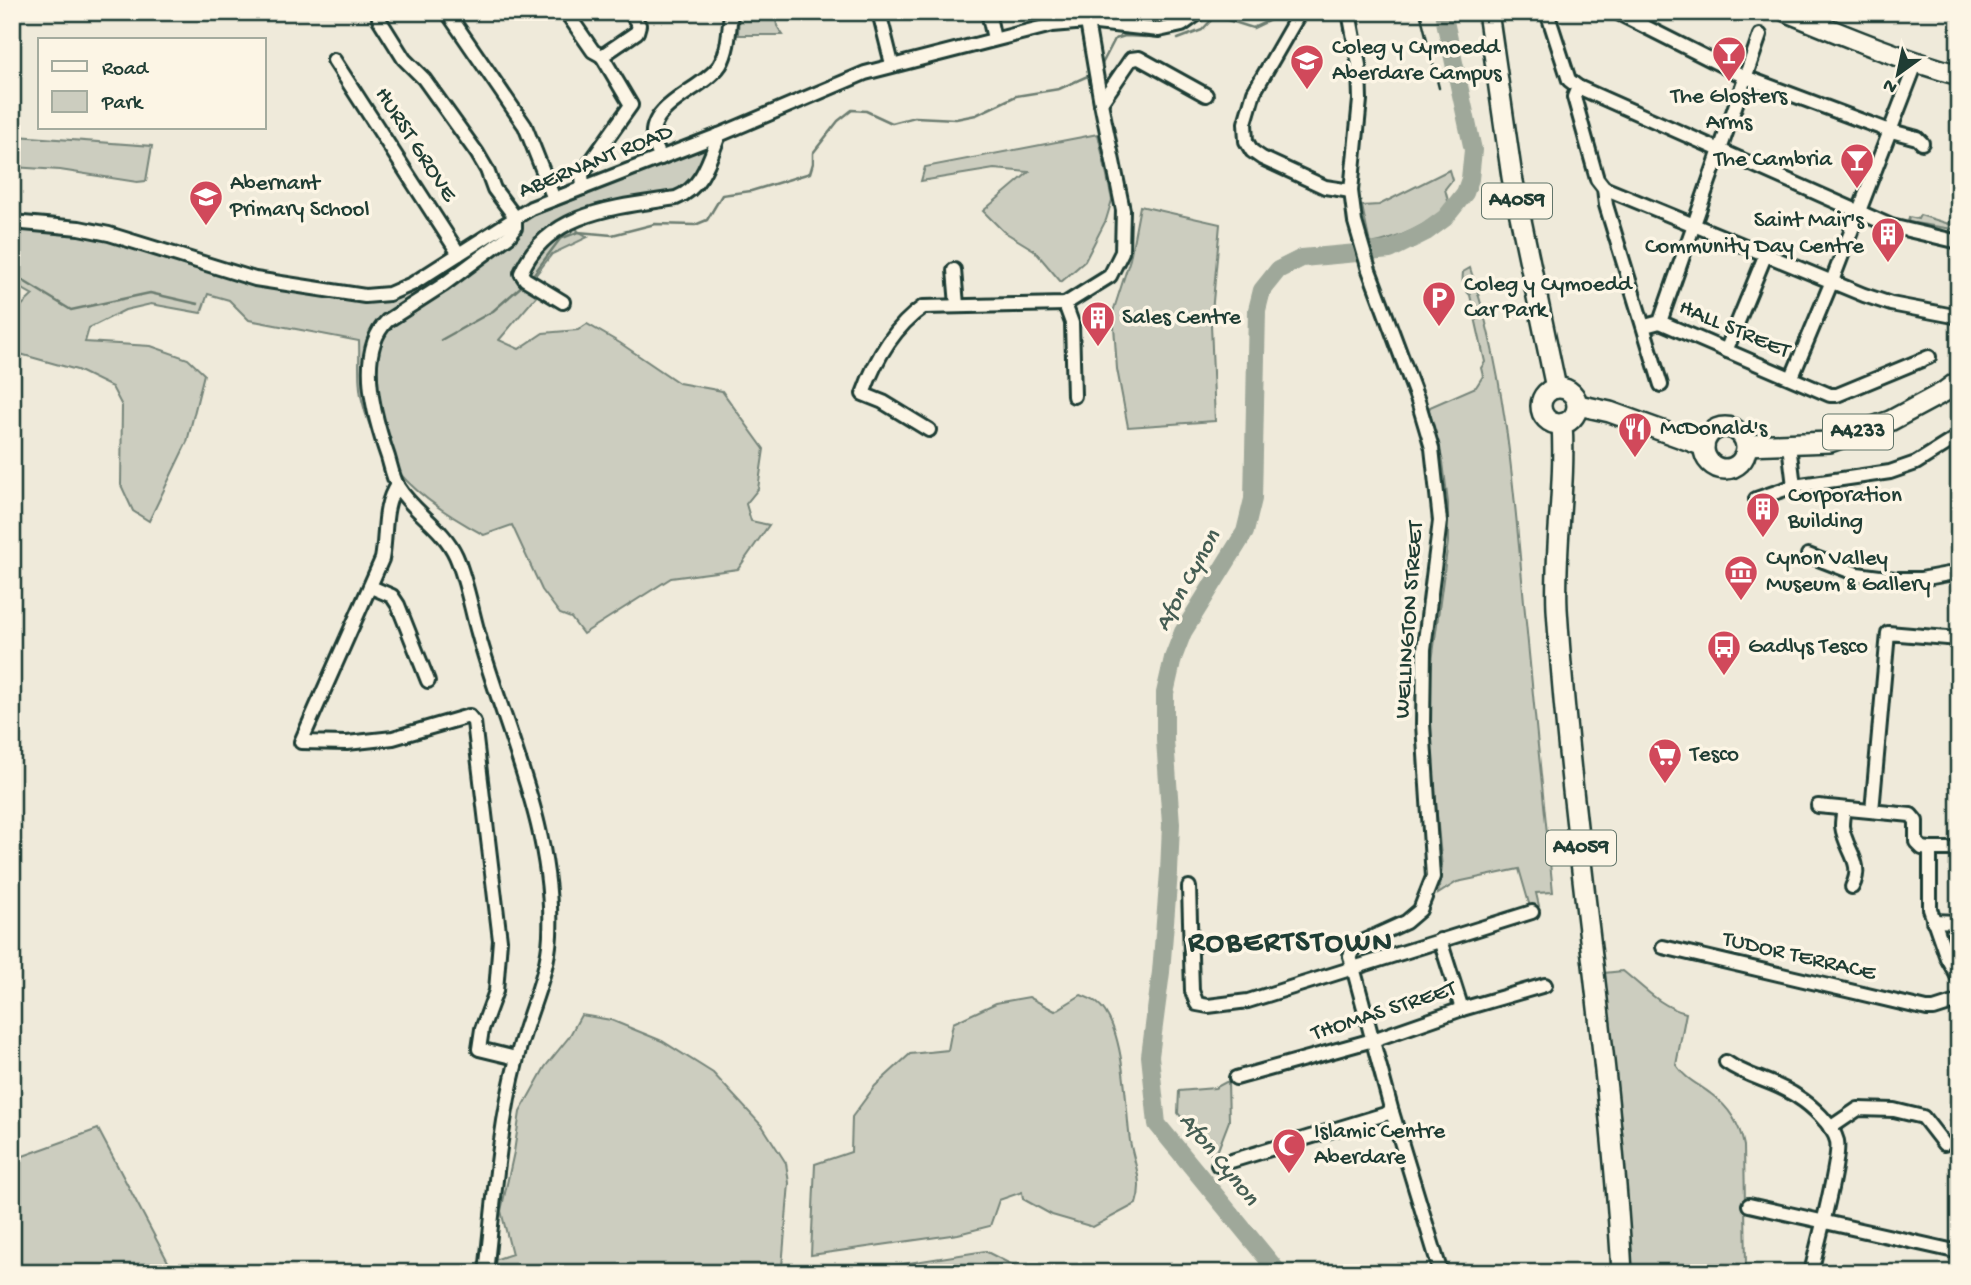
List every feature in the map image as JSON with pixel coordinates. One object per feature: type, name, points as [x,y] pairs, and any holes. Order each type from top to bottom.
[{"type":"main road","name":"A4059","points":[[1488,12],[1512,177],[1556,388]]},
{"type":"main road","points":[[1787,12],[1845,37],[1959,75]]},
{"type":"main road","name":"A4233","points":[[1746,445],[1830,442],[1890,421],[1959,381]]},
{"type":"main road","points":[[1556,388],[1568,390],[1578,405],[1575,415],[1562,424],[1550,421],[1542,412],[1545,394],[1556,388]]},
{"type":"main road","points":[[1578,405],[1610,412],[1704,446]]},
{"type":"main road","name":"A4059","points":[[1562,424],[1563,462],[1556,551],[1557,607],[1617,1186],[1622,1273]]},
{"type":"main road","points":[[1728,427],[1740,433],[1746,445],[1743,458],[1738,464],[1722,468],[1714,466],[1708,459],[1704,446],[1709,434],[1715,429],[1728,427]]},
{"type":"street","points":[[447,12],[525,126],[554,199]]},
{"type":"street","points":[[566,12],[593,51],[602,56],[631,106],[582,174],[583,188]]},
{"type":"street","points":[[602,56],[637,32],[639,25],[630,12]]},
{"type":"street","points":[[660,158],[653,137],[657,121],[666,107],[712,75],[722,62],[731,12]]},
{"type":"street","points":[[879,12],[892,64]]},
{"type":"street","points":[[988,12],[994,39]]},
{"type":"street","name":"ABERNANT ROAD","points":[[12,222],[79,228],[135,242],[233,274],[365,296],[389,294],[412,284],[515,217],[865,73],[1052,25],[1087,22],[1159,30],[1182,24],[1200,12]]},
{"type":"street","points":[[1300,12],[1254,92],[1245,123],[1247,141],[1252,151],[1262,158],[1325,187],[1351,191]]},
{"type":"street","name":"WELLINGTON STREET","points":[[1349,12],[1359,65],[1360,100],[1351,191],[1360,240],[1369,270],[1432,448],[1440,531],[1424,649],[1423,724],[1433,877],[1420,910],[1406,922],[1354,945],[1350,956],[1352,968]]},
{"type":"street","points":[[1547,12],[1569,80],[1578,87],[1904,231],[1959,242]]},
{"type":"street","points":[[1616,12],[1745,77],[1917,138],[1922,143]]},
{"type":"street","points":[[379,19],[404,59],[424,79],[477,153],[494,189],[515,217],[515,228],[509,236],[380,328],[374,342],[370,395],[397,485],[414,506],[434,524],[456,557],[495,694],[539,824],[550,935],[547,956],[516,1058],[499,1154],[486,1273]]},
{"type":"street","points":[[929,430],[883,402],[863,394],[870,374],[893,335],[906,319],[923,307],[957,304],[1065,304],[1110,276],[1122,252],[1123,210],[1087,22]]},
{"type":"street","points":[[1644,326],[1660,322],[1760,35]]},
{"type":"street","points":[[1101,103],[1131,59],[1139,58],[1206,95]]},
{"type":"street","name":"HURST GROVE","points":[[334,60],[459,254]]},
{"type":"street","points":[[1792,377],[1917,61]]},
{"type":"street","points":[[1578,87],[1574,97],[1597,179],[1604,188],[1765,256],[1891,304],[1959,317]]},
{"type":"street","points":[[563,302],[524,279],[521,273],[547,237],[585,214],[676,198],[688,193],[697,184],[719,135]]},
{"type":"street","points":[[1604,188],[1606,205],[1661,385]]},
{"type":"street","points":[[1726,351],[1765,256]]},
{"type":"street","points":[[954,270],[957,304]]},
{"type":"street","points":[[1065,304],[1073,323],[1074,396]]},
{"type":"street","name":"HALL STREET","points":[[1660,322],[1830,395],[1837,395],[1929,357]]},
{"type":"street","points":[[1756,499],[1794,486],[1890,472],[1916,463],[1959,436]]},
{"type":"street","points":[[1788,444],[1794,486]]},
{"type":"street","points":[[397,485],[390,495],[386,511],[384,550],[300,742],[347,743],[393,738],[469,716],[474,722],[500,940],[496,991],[482,1030],[479,1049],[516,1058]]},
{"type":"street","points":[[1808,555],[1857,574],[1882,577],[1921,579],[1959,572]]},
{"type":"street","points":[[370,587],[392,596],[398,605],[428,681]]},
{"type":"street","points":[[1872,811],[1888,633],[1959,639]]},
{"type":"street","points":[[1818,806],[1911,815],[1916,821],[1916,842],[1922,848],[1959,849]]},
{"type":"street","points":[[1844,809],[1842,826],[1858,868],[1858,876],[1852,887]]},
{"type":"street","points":[[1930,849],[1930,909],[1947,958],[1959,979]]},
{"type":"street","points":[[1189,887],[1192,990],[1197,1004],[1208,1006],[1248,1001],[1532,912]]},
{"type":"street","points":[[1933,921],[1959,922]]},
{"type":"street","points":[[1440,940],[1462,1009]]},
{"type":"street","name":"TUDOR TERRACE","points":[[1663,947],[1927,1009],[1959,1001]]},
{"type":"street","points":[[1352,968],[1441,1273]]},
{"type":"street","name":"THOMAS STREET","points":[[1236,1078],[1373,1040],[1462,1009],[1545,985]]},
{"type":"street","points":[[1726,1062],[1742,1073],[1781,1087],[1801,1098],[1830,1128],[1838,1143],[1811,1273]]},
{"type":"street","points":[[1830,1128],[1858,1110],[1894,1110],[1923,1117],[1944,1143]]},
{"type":"street","points":[[1218,1165],[1392,1112]]},
{"type":"street","points":[[1749,1205],[1959,1252]]},
{"type":"green space","points":[[739,12],[775,12],[777,26],[783,35],[738,35]]},
{"type":"green space","points":[[12,105],[19,106],[17,136],[152,146],[146,181],[12,167]]},
{"type":"green space","points":[[1098,134],[1112,200],[1106,220],[1085,261],[1061,282],[1034,250],[1003,231],[983,211],[1029,172],[994,169],[921,181],[925,167]]},
{"type":"green space","points":[[711,145],[686,191],[571,219],[578,231],[588,237],[552,254],[528,285],[540,292],[499,340],[519,349],[543,333],[578,330],[587,324],[679,383],[722,391],[764,449],[758,489],[746,504],[751,521],[769,525],[738,569],[671,578],[583,634],[571,618],[560,614],[542,590],[512,525],[484,535],[424,496],[392,464],[369,424],[360,393],[359,341],[249,320],[229,300],[208,294],[201,313],[151,304],[125,310],[89,328],[85,342],[151,346],[188,359],[204,374],[187,442],[149,521],[133,511],[121,485],[122,406],[112,387],[77,370],[13,352],[18,309],[33,295],[12,283],[12,227],[103,238],[235,280],[365,302],[410,292],[525,219]]},
{"type":"green space","points":[[1449,170],[1452,180],[1445,189],[1449,205],[1412,230],[1392,239],[1370,244],[1362,206],[1379,205]]},
{"type":"green space","points":[[1140,206],[1220,224],[1211,324],[1215,421],[1128,427],[1117,369],[1113,312],[1130,259]]},
{"type":"green space","points":[[1954,207],[1959,208],[1959,230],[1908,222],[1909,217],[1918,219],[1920,215],[1949,224]]},
{"type":"green space","points":[[1470,268],[1492,349],[1507,433],[1553,892],[1536,893],[1539,906],[1530,907],[1519,869],[1457,882],[1438,894],[1442,868],[1430,742],[1429,684],[1448,542],[1448,503],[1443,462],[1429,410],[1430,407],[1476,387],[1483,376],[1481,368],[1485,362],[1470,295],[1463,282],[1463,272]]},
{"type":"green space","points":[[1623,971],[1660,1001],[1686,1013],[1676,1065],[1688,1078],[1723,1105],[1740,1131],[1744,1146],[1746,1265],[1738,1264],[1735,1273],[1633,1273],[1622,1131],[1604,973]]},
{"type":"green space","points":[[1081,995],[1096,1002],[1106,1013],[1119,1047],[1130,1141],[1139,1180],[1136,1204],[1093,1227],[1052,1215],[1023,1199],[1022,1192],[999,1200],[990,1226],[958,1234],[811,1255],[815,1164],[851,1152],[852,1117],[875,1086],[910,1054],[948,1050],[953,1023],[996,1003],[1029,997],[1055,1011]]},
{"type":"green space","points":[[581,1015],[611,1020],[662,1041],[713,1073],[763,1127],[786,1163],[789,1183],[782,1267],[735,1269],[723,1273],[492,1273],[491,1261],[512,1254],[501,1211],[520,1112],[545,1067],[569,1037]]},
{"type":"green space","points":[[1226,1082],[1229,1121],[1213,1157],[1178,1113],[1179,1091],[1215,1088]]},
{"type":"green space","points":[[98,1129],[174,1273],[12,1273],[12,1160]]},
{"type":"green space","points":[[985,1251],[1028,1273],[845,1273]]},
{"type":"waterway","name":"Afon Cynon","points":[[1279,1273],[1157,1124],[1150,1056],[1161,972],[1171,824],[1165,740],[1165,693],[1173,658],[1183,632],[1245,532],[1253,499],[1257,310],[1262,290],[1278,270],[1302,258],[1390,250],[1426,232],[1445,218],[1465,193],[1470,179],[1473,150],[1443,12]]},
{"type":"waterway","points":[[1178,39],[1202,30],[1215,16],[1253,28],[1285,13]]},
{"type":"waterway","points":[[1102,64],[1115,39],[1125,36],[1147,37]]},
{"type":"waterway","points":[[533,275],[560,239],[578,232],[612,235],[655,224],[695,225],[707,220],[722,195],[751,191],[810,173],[813,153],[838,121],[852,110],[866,111],[892,123],[915,117],[956,119],[976,115],[1016,96],[1059,89],[1092,74]]},
{"type":"waterway","points":[[12,274],[71,310],[150,293],[198,304]]},
{"type":"waterway","points":[[441,340],[493,311],[524,284]]},
{"type":"railway","points":[[1420,12],[1439,88]]},
{"type":"place","name":"The Glosters Arms","points":[[1729,83]]},
{"type":"place","name":"Coleg y Cymoedd Aberdare Campus","points":[[1307,91]]},
{"type":"place","name":"The Cambria","points":[[1857,190]]},
{"type":"place","name":"Abernant Primary School","points":[[206,227]]},
{"type":"place","name":"Saint Mair's Community Day Centre","points":[[1888,264]]},
{"type":"place","name":"Coleg y Cymoedd Car Park","points":[[1439,328]]},
{"type":"place","name":"Sales Centre","points":[[1098,348]]},
{"type":"place","name":"McDonald's","points":[[1635,459]]},
{"type":"place","name":"Corporation Building","points":[[1763,539]]},
{"type":"place","name":"Cynon Valley Museum & Gallery","points":[[1741,602]]},
{"type":"place","name":"Gadlys Tesco","points":[[1724,677]]},
{"type":"place","name":"Tesco","points":[[1665,785]]},
{"type":"place","name":"Islamic Centre Aberdare","points":[[1289,1175]]},
{"type":"district","name":"ROBERTSTOWN","points":[[1291,944]]}]
